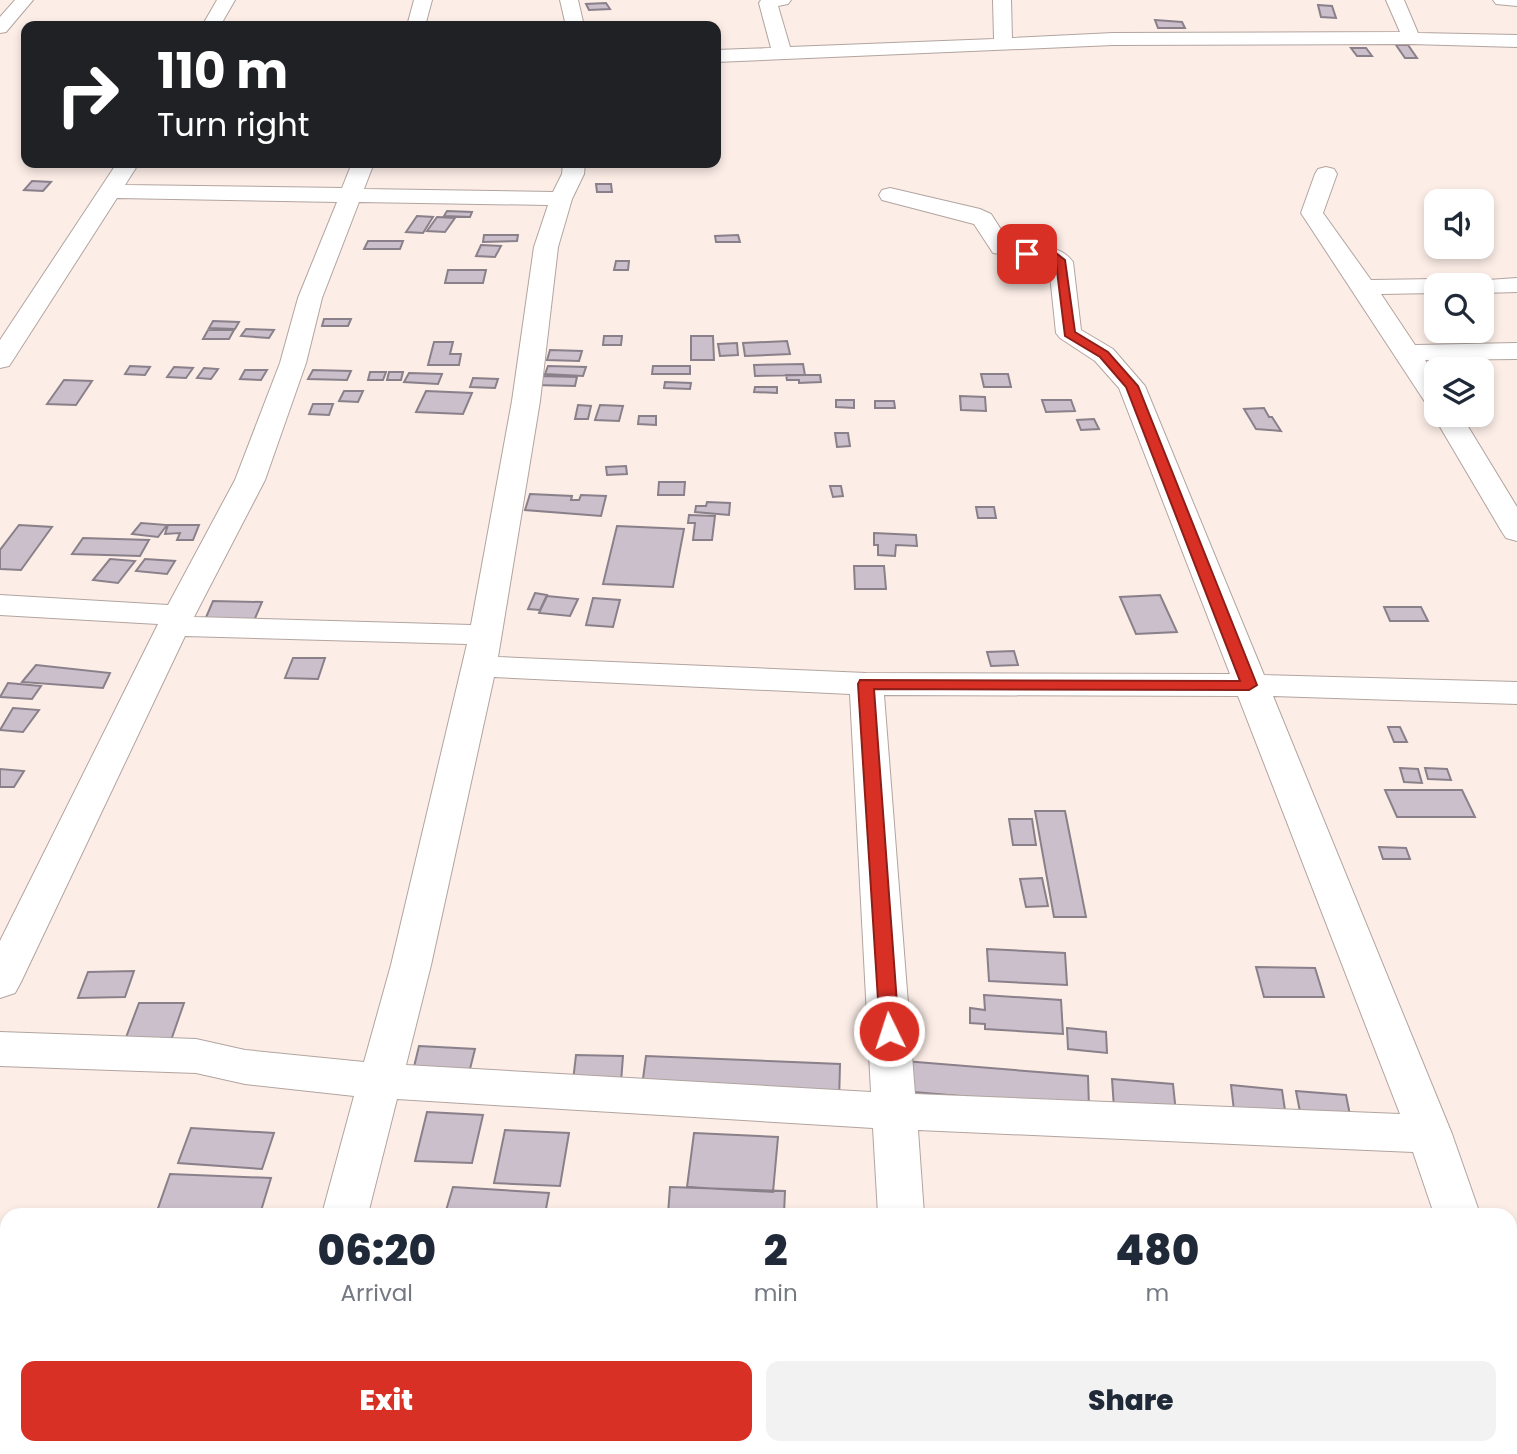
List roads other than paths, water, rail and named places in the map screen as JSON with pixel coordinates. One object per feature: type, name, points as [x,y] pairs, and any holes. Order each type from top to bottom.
[{"type":"street","points":[[0,29],[24,0]]},
{"type":"street","points":[[214,21],[226,0]]},
{"type":"street","points":[[417,21],[423,0]]},
{"type":"street","points":[[569,0],[574,21]]},
{"type":"street","points":[[782,0],[768,3],[782,53]]},
{"type":"street","points":[[1002,0],[1003,44]]},
{"type":"street","points":[[1395,0],[1411,38]]},
{"type":"street","points":[[1502,0],[1517,1]]},
{"type":"street","points":[[721,56],[1167,38],[1517,41]]},
{"type":"street","points":[[0,360],[125,168]]},
{"type":"street","points":[[0,982],[176,620],[250,480],[293,363],[310,298],[361,168]]},
{"type":"street","points":[[347,1208],[382,1081],[483,650],[526,401],[546,247],[574,168]]},
{"type":"street","points":[[1326,174],[1312,214],[1424,379]]},
{"type":"street","points":[[110,191],[561,199]]},
{"type":"street","points":[[890,195],[983,219],[1000,248],[1052,255],[1061,262],[1069,333],[1104,355],[1132,386],[1430,1134],[1455,1208]]},
{"type":"street","points":[[1494,286],[1517,285]]},
{"type":"street","points":[[1364,287],[1424,286]]},
{"type":"street","points":[[1407,353],[1517,351]]},
{"type":"street","points":[[1454,427],[1517,532]]},
{"type":"street","points":[[0,605],[866,684],[1249,685],[1517,693]]},
{"type":"street","points":[[866,684],[901,1208]]},
{"type":"street","points":[[0,1049],[196,1056],[245,1067],[382,1081],[895,1111],[1430,1134]]}]
